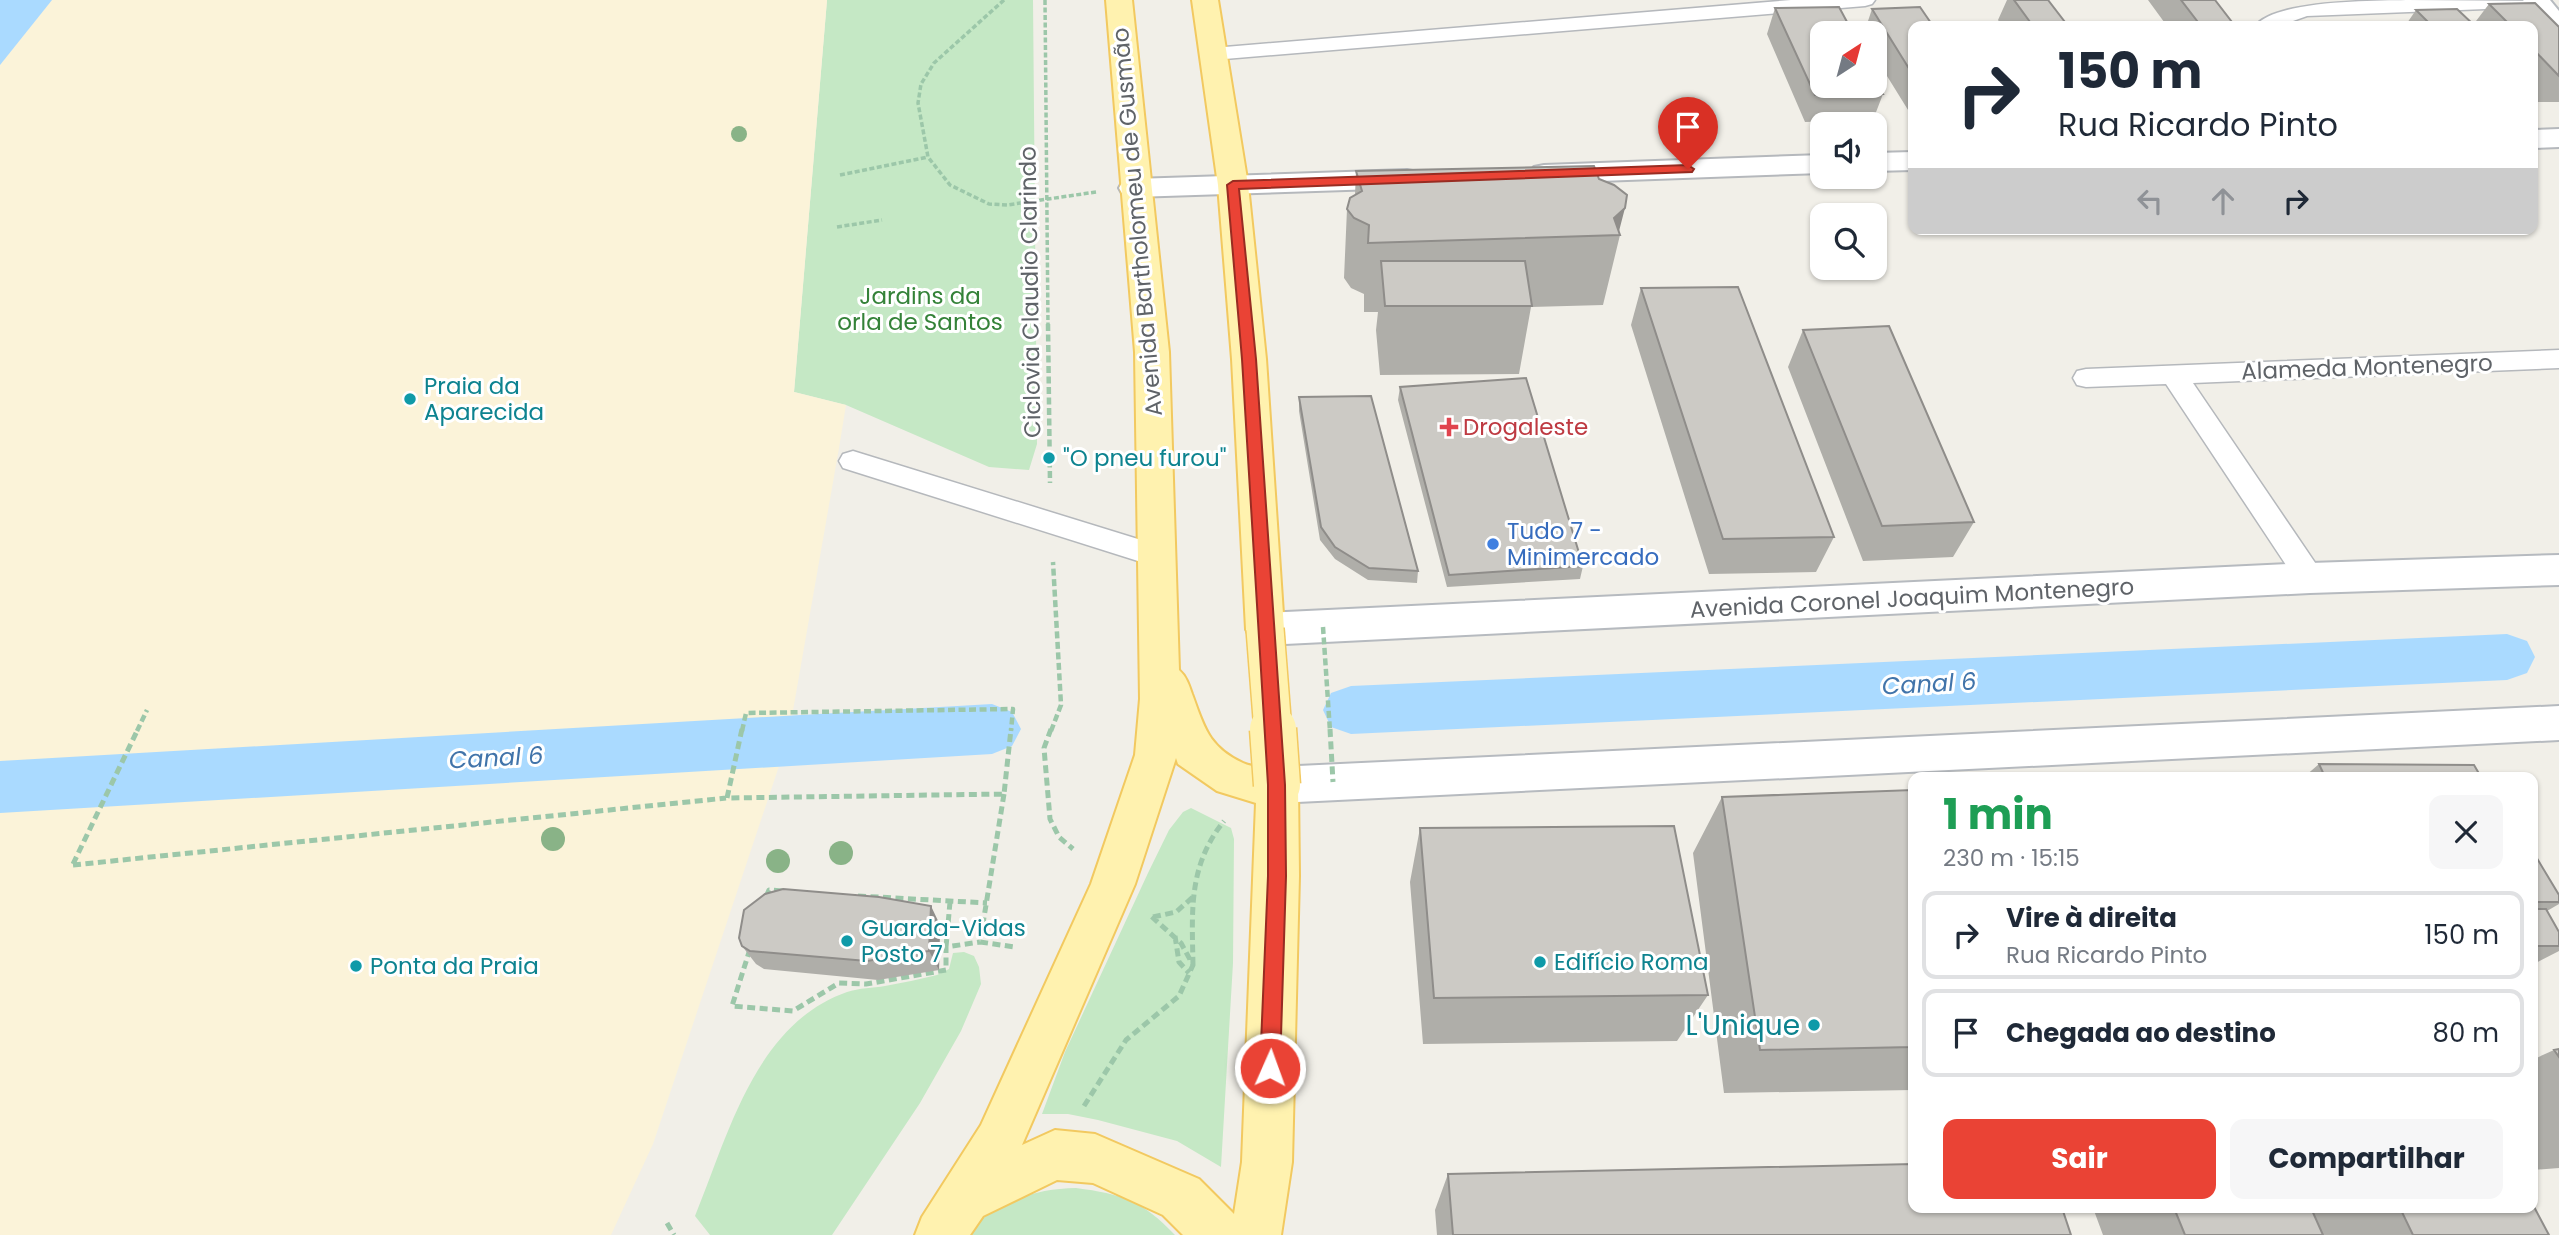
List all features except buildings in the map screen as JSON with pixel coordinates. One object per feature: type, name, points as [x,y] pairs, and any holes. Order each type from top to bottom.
[{"type":"main road","name":"Avenida Bartholomeu de Gusmão","points":[[1119,0],[1134,188],[1152,352],[1160,658],[1175,753]]},
{"type":"main road","points":[[1205,0],[1233,185],[1249,359],[1277,785],[1277,876],[1267,1162],[1256,1235]]},
{"type":"main road","points":[[2537,0],[2559,28]]},
{"type":"main road","points":[[2538,139],[2559,138]]},
{"type":"main road","points":[[1887,162],[1908,161]]},
{"type":"main road","points":[[1520,175],[1810,164]]},
{"type":"main road","points":[[1134,188],[1438,178]]},
{"type":"main road","name":"Avenida Coronel Joaquim Montenegro","points":[[1265,629],[2309,578],[2559,570]]},
{"type":"main road","points":[[953,1217],[998,1142],[1113,884],[1175,753],[1232,778],[1263,786],[2559,723]]},
{"type":"main road","points":[[953,1217],[1055,1155],[1095,1159],[1181,1197],[1219,1235]]},
{"type":"lane","points":[[1213,54],[1865,0]]},
{"type":"lane","points":[[2273,21],[2306,9],[2537,0]]},
{"type":"lane","name":"Alameda Montenegro","points":[[2086,378],[2559,359]]},
{"type":"lane","points":[[2174,375],[2309,578]]},
{"type":"lane","points":[[853,461],[1157,556]]},
{"type":"path","points":[[1004,0],[934,63],[921,84],[918,103],[922,137],[928,157],[950,185],[973,198],[1007,205],[1134,188]]},
{"type":"path","name":"Ciclovia Claudio Clarindo","points":[[1044,748],[1061,705],[1051,521],[1045,0]]},
{"type":"path","points":[[839,175],[928,157]]},
{"type":"path","points":[[837,227],[882,220]]},
{"type":"path","points":[[1323,627],[1333,782]]},
{"type":"path","points":[[727,798],[746,713],[1013,709],[1004,794],[980,942]]},
{"type":"path","points":[[147,710],[73,865],[727,798],[1004,794]]},
{"type":"path","points":[[764,903],[769,890],[796,892]]},
{"type":"path","points":[[852,895],[987,903]]},
{"type":"path","points":[[1152,917],[1176,912],[1194,896]]},
{"type":"path","points":[[752,941],[732,1006],[793,1011],[839,983],[866,984],[946,970],[950,902]]},
{"type":"path","points":[[1193,918],[1193,965]]},
{"type":"path","points":[[1175,936],[1178,961],[1182,969],[1189,973]]},
{"type":"path","points":[[946,947],[980,942],[1015,947]]},
{"type":"path","points":[[667,1223],[674,1235]]},
{"type":"green space","name":"Jardins da orla de Santos","points":[[827,0],[1033,0],[1037,444],[1029,470],[989,467],[846,405],[794,392]]},
{"type":"green space","points":[[1191,808],[1231,828],[1234,839],[1233,963],[1221,1167],[1177,1141],[1068,1114],[1042,1114],[1065,1052],[1148,873],[1169,830],[1183,812]]},
{"type":"green space","points":[[964,952],[974,956],[979,967],[981,984],[961,1031],[920,1103],[832,1235],[710,1235],[695,1216],[733,1118],[749,1086],[767,1056],[789,1029],[815,1008],[847,992],[937,975],[949,969],[953,953]]},
{"type":"green space","points":[[1076,1188],[1131,1201],[1152,1214],[1175,1235],[965,1235],[989,1214],[1016,1200],[1044,1191]]},
{"type":"sand","name":"Praia da Aparecida","points":[[52,0],[827,0],[794,392],[846,405],[839,448],[788,739],[653,1144],[611,1235],[0,1235],[0,65]]},
{"type":"water","points":[[0,0],[52,0],[0,65]]},
{"type":"waterway","name":"Canal 6","points":[[1351,710],[2507,657]]},
{"type":"waterway","name":"Canal 6","points":[[0,787],[992,729]]},
{"type":"place","name":"Praia da Aparecida","points":[[410,399]]},
{"type":"place","name":"Drogaleste","points":[[1449,427]]},
{"type":"place","name":"\"O pneu furou\"","points":[[1049,458]]},
{"type":"place","name":"Tudo 7 - Minimercado","points":[[1493,544]]},
{"type":"place","name":"Guarda-Vidas Posto 7","points":[[847,941]]},
{"type":"place","name":"Edifício Roma","points":[[1540,962]]},
{"type":"place","name":"Ponta da Praia","points":[[356,966]]},
{"type":"place","name":"L'Unique","points":[[1814,1025]]},
{"type":"route","points":[[1270,1068],[1277,876],[1277,785],[1249,359],[1233,185],[1688,169]]}]
